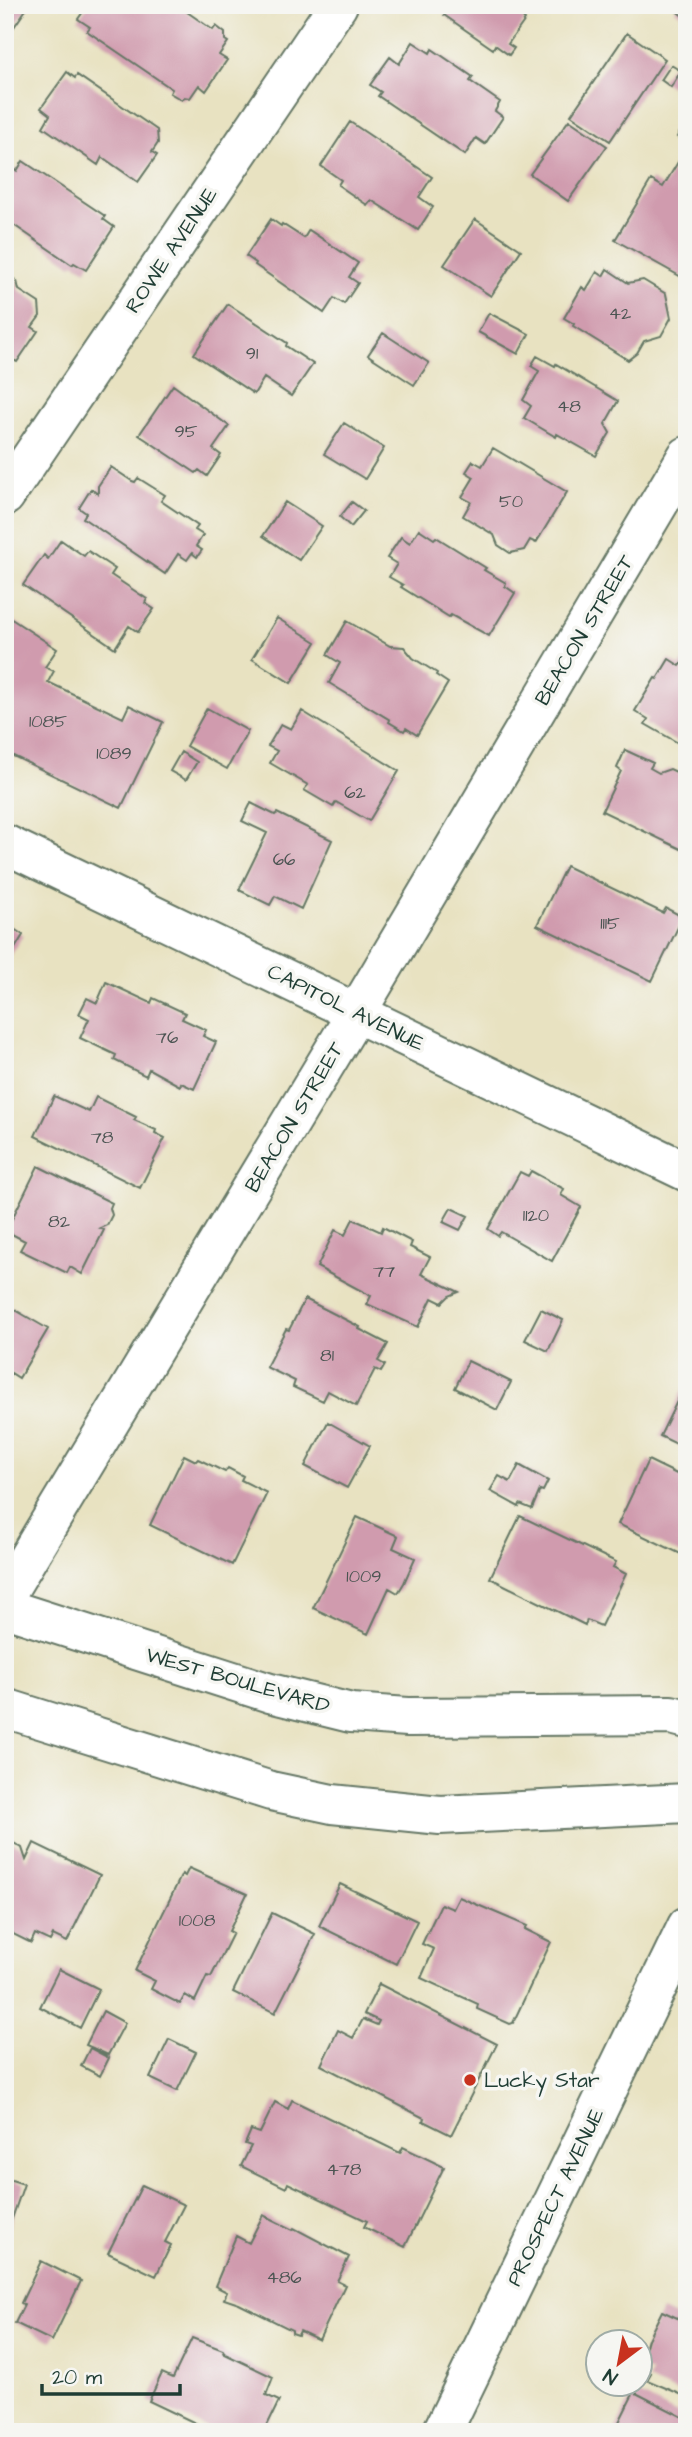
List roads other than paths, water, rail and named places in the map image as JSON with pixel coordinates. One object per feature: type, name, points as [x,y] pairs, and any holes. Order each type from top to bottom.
[{"type":"main road","name":"ROWE AVENUE","points":[[5,496],[338,5]]},
{"type":"main road","name":"BEACON STREET","points":[[5,1596],[357,1013],[687,456]]},
{"type":"main road","name":"CAPITOL AVENUE","points":[[5,844],[687,1172]]},
{"type":"main road","name":"WEST BOULEVARD","points":[[5,1608],[270,1693],[351,1713],[408,1717],[671,1715],[687,1718]]},
{"type":"main road","points":[[5,1708],[271,1791],[332,1804],[440,1815],[687,1803]]},
{"type":"main road","name":"PROSPECT AVENUE","points":[[442,2432],[687,1926]]},
{"type":"place","name":"Lucky Star","points":[[470,2080]]}]
